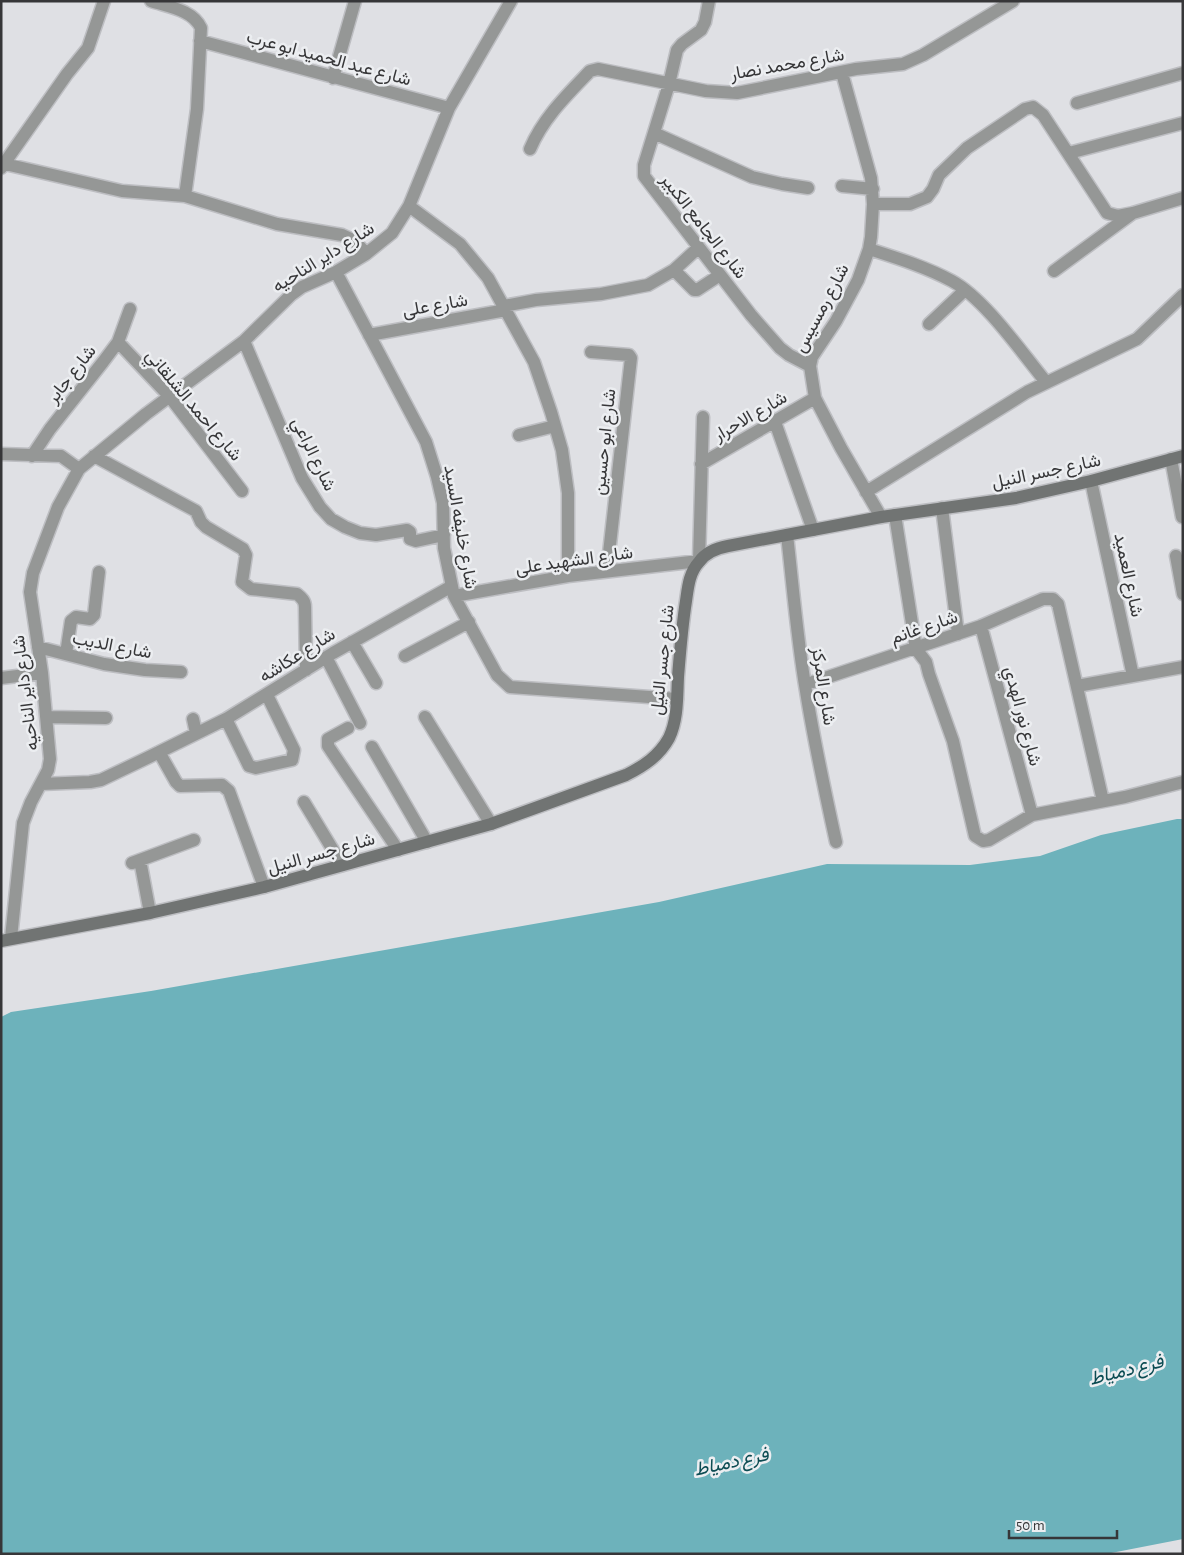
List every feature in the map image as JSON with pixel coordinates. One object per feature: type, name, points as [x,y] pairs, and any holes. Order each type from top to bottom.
[{"type":"street","points":[[104,1],[88,48],[67,74],[3,166],[122,191],[185,196],[277,224],[342,235],[354,241],[366,254]]},
{"type":"street","points":[[151,1],[186,12],[199,22],[201,28],[196,109],[185,196]]},
{"type":"street","points":[[333,78],[356,1]]},
{"type":"street","name":"شارع داير الناحيه","points":[[6,939],[23,823],[31,802],[48,770],[50,759],[42,673],[30,592],[31,584],[58,507],[79,469],[146,414],[244,341],[290,295],[302,287],[336,272],[366,254],[392,234],[409,206],[449,108],[511,1]]},
{"type":"street","name":"شارع الجامع الكبير","points":[[709,1],[705,22],[701,30],[682,44],[678,50],[644,164],[644,176],[751,315],[780,348],[810,366]]},
{"type":"street","name":"شارع محمد نصار","points":[[530,149],[538,131],[548,116],[590,71],[598,70],[706,91],[738,93],[856,69],[902,64],[923,55],[1013,1]]},
{"type":"street","name":"شارع عبد الحميد ابو عرب","points":[[200,41],[449,108]]},
{"type":"street","name":"شارع رمسيس","points":[[842,73],[869,167],[873,189],[869,249],[858,280],[836,321],[812,357],[810,366],[815,398],[841,448],[881,517]]},
{"type":"street","points":[[1077,104],[1183,73]]},
{"type":"street","points":[[873,204],[910,204],[927,197],[939,175],[968,148],[1029,107],[1036,108],[1043,115],[1108,214],[1118,216],[1133,213],[1183,198]]},
{"type":"street","points":[[1069,153],[1183,123]]},
{"type":"street","points":[[654,133],[752,177],[808,188]]},
{"type":"street","points":[[842,186],[873,189]]},
{"type":"street","points":[[409,206],[460,244],[488,278],[534,362],[562,450],[568,492],[568,576]]},
{"type":"street","points":[[1054,271],[1133,213]]},
{"type":"street","name":"شارع على","points":[[369,335],[536,300],[601,294],[648,285],[674,270],[698,248]]},
{"type":"street","points":[[869,249],[930,270],[953,281],[965,290],[989,312],[1046,382]]},
{"type":"street","points":[[674,270],[694,290],[720,275]]},
{"type":"street","name":"شارع خليفه السيد","points":[[336,272],[426,442],[443,503],[444,548],[453,591],[497,675],[510,688],[676,699]]},
{"type":"street","points":[[929,324],[965,290]]},
{"type":"street","points":[[866,492],[1027,392],[1137,339],[1183,295]]},
{"type":"street","name":"شارع جابر","points":[[32,456],[50,429],[118,342],[130,309]]},
{"type":"street","name":"شارع الراعي","points":[[244,341],[302,478],[320,507],[331,519],[344,528],[360,533],[376,535],[407,530],[410,532],[410,539],[416,541],[444,535]]},
{"type":"street","name":"شارع احمد الشلقاني","points":[[118,342],[170,397],[242,491]]},
{"type":"street","name":"شارع ابو حسين","points":[[591,352],[629,354],[631,358],[607,571]]},
{"type":"street","name":"شارع الاحرار","points":[[701,464],[815,398]]},
{"type":"street","points":[[699,561],[704,417]]},
{"type":"street","points":[[775,422],[813,530]]},
{"type":"street","points":[[519,436],[555,426]]},
{"type":"street","points":[[1,454],[61,456],[79,469]]},
{"type":"street","points":[[94,456],[196,512],[200,522],[206,527],[243,549],[246,555],[242,582],[246,586],[251,589],[297,594],[300,596],[305,608],[306,670]]},
{"type":"street","points":[[1177,458],[1182,517]]},
{"type":"street","name":"شارع جسر النيل","points":[[6,939],[150,913],[264,887],[491,824],[626,775],[644,766],[658,753],[669,737],[675,719],[682,623],[690,577],[699,561],[720,547],[881,517],[1016,498],[1091,481],[1177,458]]},
{"type":"street","name":"شارع العميد","points":[[1091,481],[1134,676]]},
{"type":"street","points":[[942,508],[958,634]]},
{"type":"street","points":[[895,515],[916,649],[926,662],[953,741],[975,836],[983,841],[989,840],[1032,815],[1183,782]]},
{"type":"street","name":"شارع المركز","points":[[787,535],[806,690],[819,766],[836,842]]},
{"type":"street","points":[[1176,556],[1183,594]]},
{"type":"street","name":"شارع الشهيد على","points":[[453,591],[699,561]]},
{"type":"street","points":[[66,654],[71,621],[76,617],[90,619],[94,615],[99,572]]},
{"type":"street","name":"شارع عكاشه","points":[[41,784],[101,780],[226,719],[352,642],[453,591]]},
{"type":"street","name":"شارع غانم","points":[[813,682],[981,626],[1043,599],[1053,599],[1058,604],[1077,686]]},
{"type":"street","points":[[405,656],[468,622]]},
{"type":"street","name":"شارع نور الهدي","points":[[981,626],[1032,815]]},
{"type":"street","points":[[352,642],[376,683]]},
{"type":"street","name":"شارع الديب","points":[[38,647],[104,664],[145,670],[182,672]]},
{"type":"street","points":[[326,657],[354,726],[328,739],[328,746],[398,850]]},
{"type":"street","points":[[1103,801],[1077,686],[1183,667]]},
{"type":"street","points":[[1,678],[42,673]]},
{"type":"street","points":[[226,719],[249,766],[256,768],[292,760],[294,750],[267,695]]},
{"type":"street","points":[[46,717],[106,718]]},
{"type":"street","points":[[425,717],[491,824]]},
{"type":"street","points":[[193,720],[196,733]]},
{"type":"street","points":[[372,747],[427,842]]},
{"type":"street","points":[[159,752],[180,786],[222,785],[228,791],[264,887]]},
{"type":"street","points":[[304,802],[342,865]]},
{"type":"street","points":[[150,913],[136,862],[194,840]]},
{"type":"water","name":"فرع دمياط","points":[[1183,819],[1183,1539],[1106,1554],[1,1554],[1,1017],[11,1012],[151,991],[659,902],[827,864],[970,865],[1040,856],[1101,835]]}]
